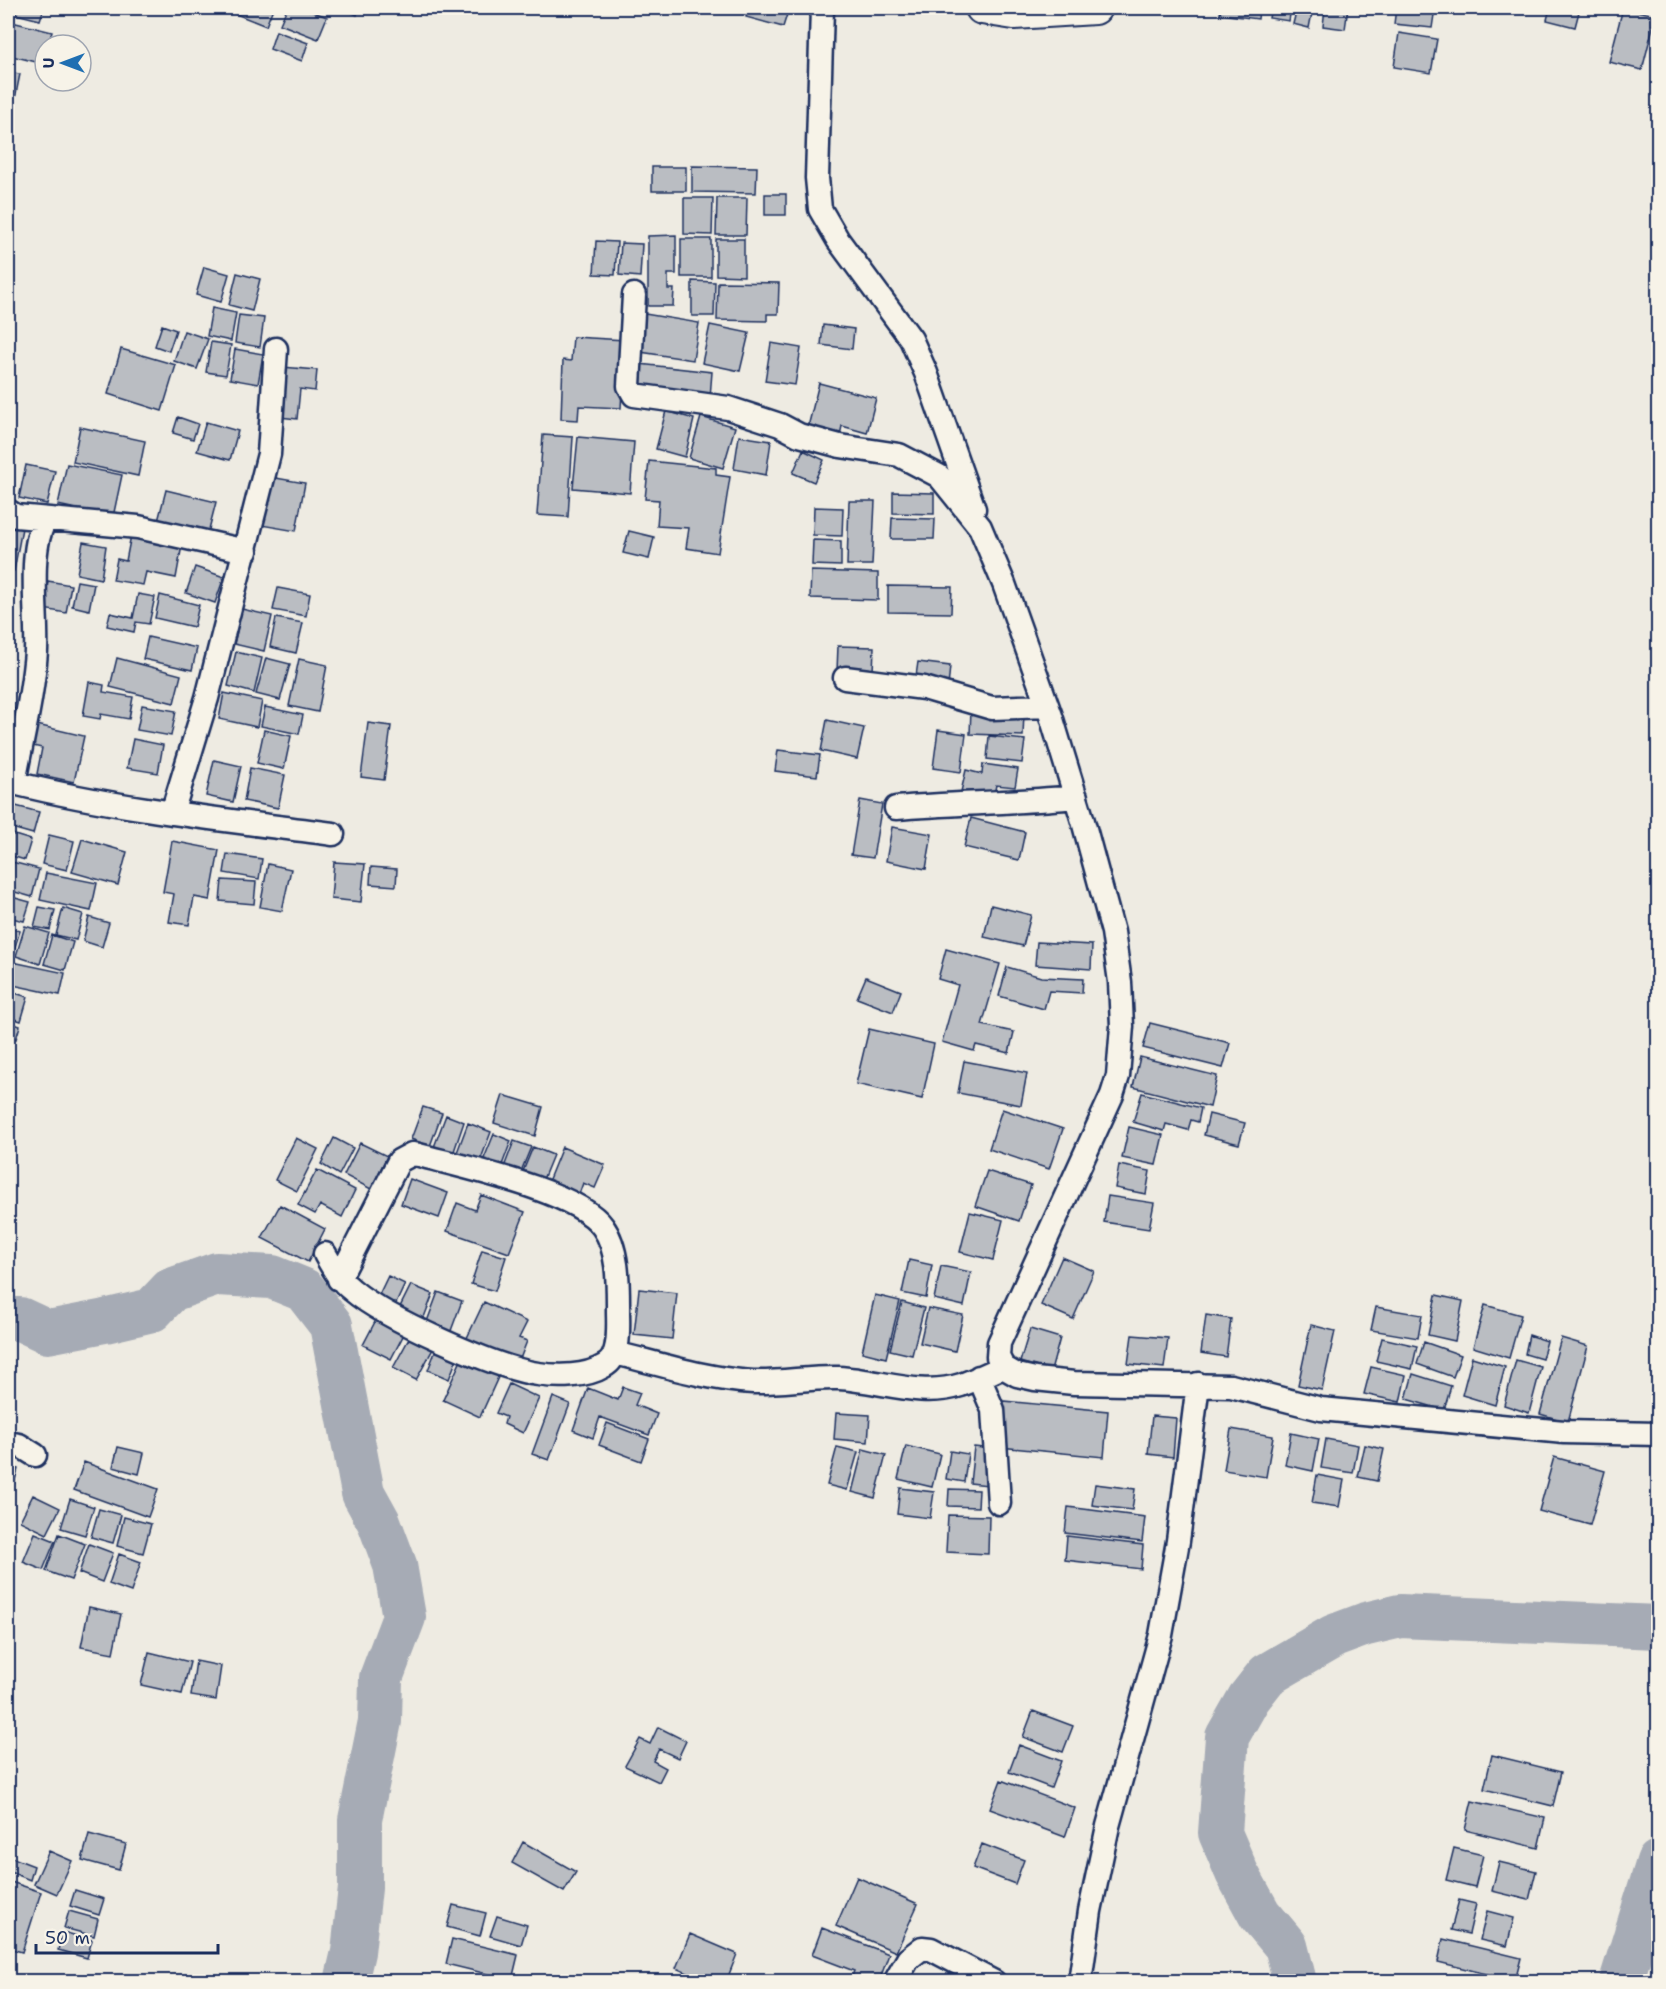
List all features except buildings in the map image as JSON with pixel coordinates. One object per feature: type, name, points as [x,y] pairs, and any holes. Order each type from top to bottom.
[{"type":"street","points":[[822,8],[817,178],[820,208],[838,240],[911,339],[926,373],[980,527],[1004,584],[1076,797],[1113,932],[1120,982],[1122,1026],[1118,1076],[999,1343],[998,1357],[1003,1367],[1017,1375],[1053,1381],[1231,1386],[1322,1409],[1563,1432],[1659,1434]]},
{"type":"street","points":[[982,8],[1026,13],[1095,8]]},
{"type":"street","points":[[634,295],[629,386],[634,395],[728,408],[780,425],[799,435],[840,446],[899,455],[939,476],[980,527]]},
{"type":"street","points":[[172,813],[207,698],[269,454],[276,349]]},
{"type":"street","points":[[8,512],[16,516],[138,527],[246,551]]},
{"type":"street","points":[[46,519],[37,538],[36,650],[32,688],[11,782],[57,794],[172,813],[333,834]]},
{"type":"street","points":[[845,678],[924,688],[992,708],[1047,706]]},
{"type":"street","points":[[896,808],[968,802],[1001,804],[1076,797]]},
{"type":"street","points":[[325,1254],[339,1279],[352,1291],[379,1308],[483,1357],[517,1370],[555,1376],[590,1373],[607,1365],[615,1353],[618,1299],[615,1259],[604,1228],[595,1218],[569,1201],[419,1155],[405,1156],[399,1161],[339,1279]]},
{"type":"street","points":[[615,1353],[667,1368],[754,1382],[812,1377],[842,1378],[930,1390],[961,1385],[1003,1367]]},
{"type":"street","points":[[979,1377],[993,1410],[999,1503]]},
{"type":"street","points":[[1080,1982],[1090,1911],[1108,1826],[1161,1635],[1178,1541],[1198,1384]]},
{"type":"street","points":[[8,1443],[19,1445],[35,1455]]},
{"type":"street","points":[[895,1982],[908,1959],[922,1948],[931,1949],[994,1982]]},
{"type":"waterway","points":[[8,1319],[20,1319],[48,1332],[105,1321],[152,1310],[171,1290],[217,1274],[272,1277],[304,1290],[331,1325],[363,1493],[379,1522],[395,1565],[404,1617],[381,1678],[380,1721],[360,1820],[360,1888],[353,1952],[346,1982]]},
{"type":"waterway","points":[[1295,1982],[1286,1946],[1260,1915],[1237,1873],[1220,1833],[1227,1737],[1249,1698],[1267,1675],[1334,1636],[1366,1624],[1400,1616],[1658,1627]]},
{"type":"waterway","points":[[1621,1982],[1658,1862]]}]
